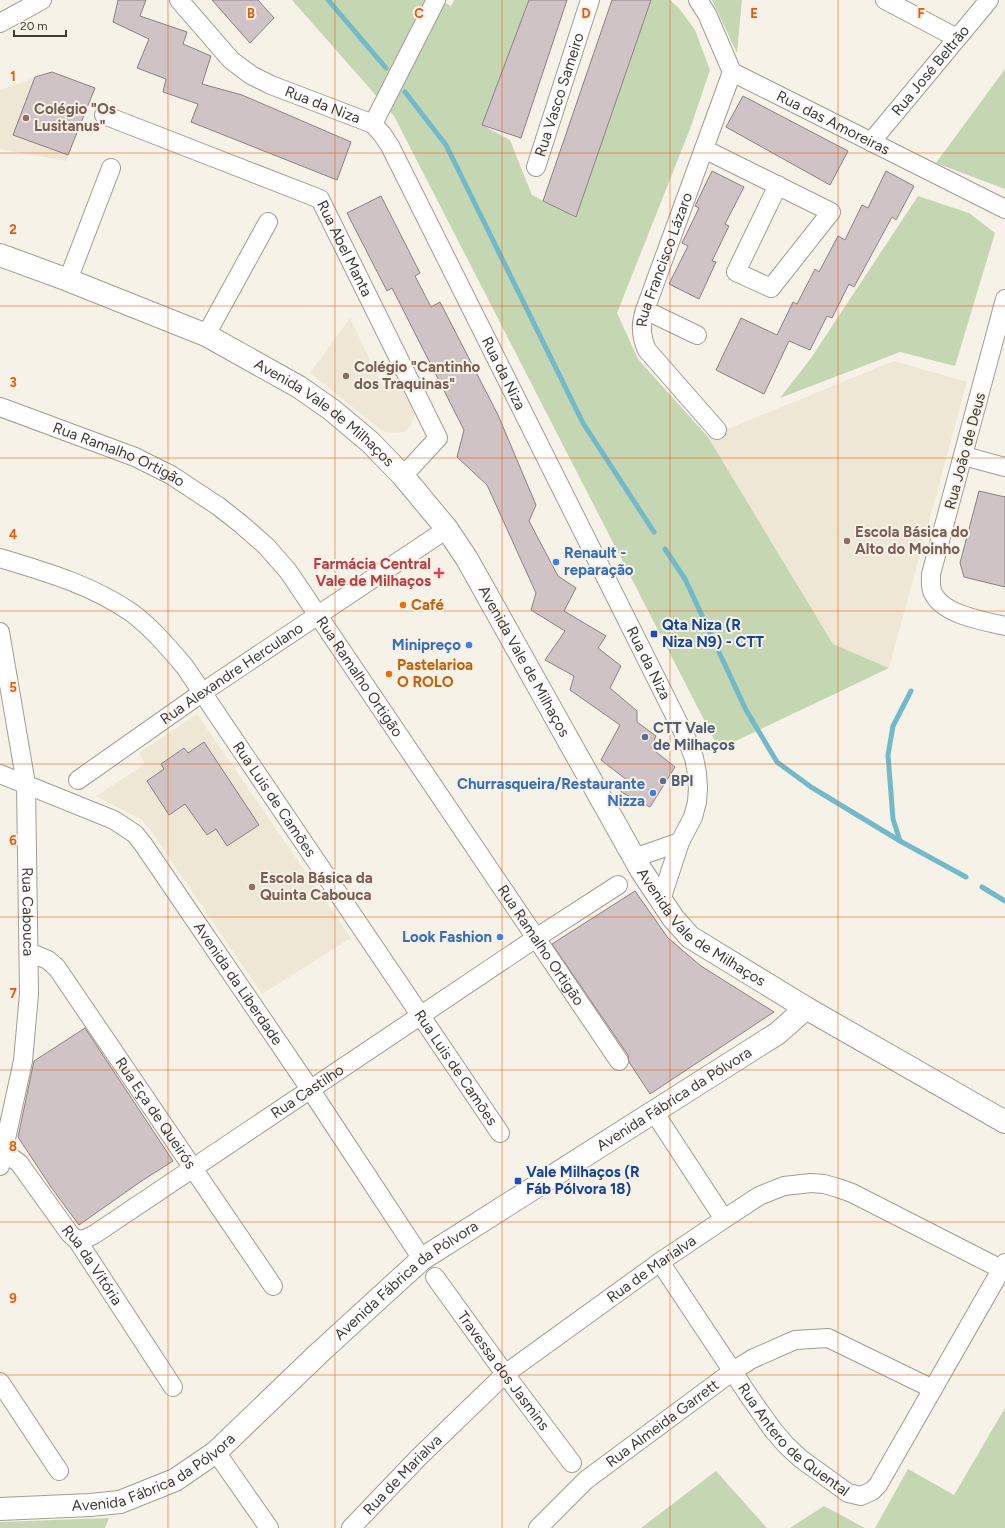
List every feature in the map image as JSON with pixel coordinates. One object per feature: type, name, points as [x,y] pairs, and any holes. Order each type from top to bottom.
[{"type":"street","points":[[0,23],[42,0]]},
{"type":"street","name":"Rua da Niza","points":[[179,0],[231,60],[252,75],[271,85],[373,124],[390,146],[688,742],[694,758],[698,788],[693,817],[680,842],[661,900]]},
{"type":"street","points":[[373,124],[436,0]]},
{"type":"street","name":"Rua Vasco Sameiro","points":[[536,167],[590,0]]},
{"type":"street","points":[[698,0],[707,14],[732,72]]},
{"type":"street","points":[[884,0],[957,38]]},
{"type":"street","name":"Rua José Beltrão","points":[[871,142],[989,0]]},
{"type":"street","name":"Rua das Amoreiras","points":[[732,72],[1005,209]]},
{"type":"street","name":"Rua Francisco Lázaro","points":[[717,430],[647,350],[643,340],[642,329],[645,310],[732,72]]},
{"type":"street","name":"Rua Abel Manta","points":[[104,115],[320,199],[438,438],[403,476]]},
{"type":"street","points":[[704,149],[778,185],[831,212],[771,288],[736,272],[778,185]]},
{"type":"street","points":[[68,280],[111,168]]},
{"type":"street","points":[[206,335],[268,222]]},
{"type":"street","name":"Avenida Vale de Milhaços","points":[[0,255],[68,280],[206,335],[299,386],[327,406],[370,442],[403,476],[447,529],[467,559],[634,858],[673,918],[690,937],[806,1008],[1005,1122]]},
{"type":"street","name":"Rua João de Deus","points":[[1005,300],[1000,339],[964,456],[931,574],[933,595],[947,609],[1005,626]]},
{"type":"street","points":[[645,310],[697,335]]},
{"type":"street","name":"Rua Ramalho Ortigão","points":[[0,407],[135,457],[171,475],[218,506],[266,546],[288,571],[619,1061]]},
{"type":"street","points":[[964,456],[1005,467]]},
{"type":"street","name":"Rua Alexandre Herculano","points":[[78,780],[203,692],[447,529]]},
{"type":"street","name":"Rua Luis de Camões","points":[[0,558],[62,577],[101,595],[132,613],[160,638],[185,667],[203,692],[422,1015],[500,1133]]},
{"type":"street","name":"Rua Cabouca","points":[[0,632],[26,784],[29,994],[22,1061],[1,1158]]},
{"type":"street","name":"Avenida da Liberdade","points":[[0,774],[114,820],[135,834],[156,860],[422,1259]]},
{"type":"street","points":[[634,858],[680,842]]},
{"type":"street","name":"Rua Castilho","points":[[77,1240],[85,1239],[95,1234],[536,938],[618,885]]},
{"type":"street","name":"Rua Eça de Queirós","points":[[28,952],[48,960],[57,968],[273,1286]]},
{"type":"street","name":"Avenida Fábrica da Pólvora","points":[[0,1509],[90,1505],[120,1502],[175,1480],[216,1452],[318,1354],[422,1259],[778,1033],[806,1008]]},
{"type":"street","points":[[654,1112],[724,1219]]},
{"type":"street","name":"Rua da Vitória","points":[[1,1158],[12,1158],[19,1163],[70,1234],[77,1240],[173,1388]]},
{"type":"street","name":"Rua de Marialva","points":[[351,1528],[419,1457],[505,1374],[660,1262],[759,1196],[778,1188],[798,1184],[824,1184],[838,1188],[852,1193],[1004,1268]]},
{"type":"street","name":"Rua Antero de Quental","points":[[660,1262],[773,1430],[801,1459],[848,1493],[856,1496],[867,1495],[878,1485],[1004,1268]]},
{"type":"street","name":"Travessa dos Jasmins","points":[[435,1277],[572,1463]]},
{"type":"street","name":"Rua Almeida Garrett","points":[[538,1528],[586,1480],[733,1371],[752,1359],[795,1340],[828,1338],[933,1389]]},
{"type":"street","points":[[0,1382],[59,1471]]},
{"type":"street","points":[[216,1452],[269,1528]]},
{"type":"shaded area","name":"Colégio \"Os Lusitanus\"","points":[[52,72],[67,77],[42,145],[68,155],[66,161],[0,149],[0,90]]},
{"type":"shaded area","name":"Colégio \"Cantinho dos Traquinas\"","points":[[350,318],[383,387],[399,379],[413,406],[415,414],[413,420],[410,427],[403,432],[393,433],[380,429],[310,373]]},
{"type":"shaded area","name":"Escola Básica do Alto do Moinho","points":[[894,361],[967,382],[889,668],[833,644],[708,437]]},
{"type":"shaded area","name":"Escola Básica da Quinta Cabouca","points":[[197,714],[351,938],[262,994],[154,835],[142,820],[96,796],[145,764],[139,753]]},
{"type":"green space","points":[[292,0],[440,0],[451,6],[454,0],[529,0],[482,125],[510,140],[532,195],[576,217],[651,0],[670,0],[679,8],[695,30],[710,70],[690,129],[617,313],[638,359],[708,437],[833,644],[889,668],[719,749],[394,116]]},
{"type":"green space","points":[[712,0],[742,0],[737,53]]},
{"type":"green space","points":[[1005,69],[1005,189],[936,163]]},
{"type":"green space","points":[[918,196],[969,213],[995,233],[955,366],[900,352],[780,398],[811,358]]},
{"type":"green space","points":[[1005,1408],[1005,1528],[875,1528],[908,1469],[954,1495]]},
{"type":"green space","points":[[716,1471],[767,1528],[641,1528]]},
{"type":"green space","points":[[824,1506],[865,1528],[790,1528]]},
{"type":"green space","points":[[109,1518],[105,1528],[0,1528],[0,1522]]},
{"type":"building","points":[[118,0],[146,0],[140,16],[187,32],[183,44],[211,56],[202,84],[242,95],[351,142],[337,180],[191,122],[198,104],[163,92],[166,79],[137,68],[149,39],[113,22]]},
{"type":"building","points":[[212,0],[258,0],[274,18],[250,43]]},
{"type":"building","points":[[529,0],[567,0],[521,138],[482,125]]},
{"type":"building","points":[[612,0],[651,0],[576,217],[543,201]]},
{"type":"building","points":[[52,72],[95,88],[68,155],[13,135],[35,77]]},
{"type":"building","points":[[743,96],[848,151],[830,185],[726,127]]},
{"type":"building","points":[[712,171],[744,187],[725,224],[729,226],[712,261],[716,262],[699,299],[669,284],[688,246],[682,243],[699,208],[695,206]]},
{"type":"building","points":[[886,171],[914,186],[896,220],[892,217],[854,287],[849,284],[832,318],[827,316],[810,350],[789,341],[764,394],[716,370],[741,318],[777,335],[793,302],[797,304],[815,269],[819,272],[838,236],[845,240],[862,205],[868,208]]},
{"type":"building","points":[[381,196],[420,273],[415,276],[431,307],[440,302],[498,415],[536,505],[529,521],[558,576],[576,588],[564,611],[606,636],[598,648],[621,666],[610,688],[637,711],[637,722],[656,736],[651,748],[675,767],[650,807],[621,792],[627,780],[601,760],[620,725],[570,690],[574,676],[545,660],[565,631],[531,610],[536,593],[487,485],[457,457],[464,430],[392,288],[387,291],[347,213]]},
{"type":"building","points":[[979,491],[1005,497],[1005,587],[964,577],[960,563]]},
{"type":"building","points":[[204,742],[259,825],[227,846],[216,829],[207,835],[185,804],[169,815],[147,781],[164,769],[161,764],[184,748],[188,753]]},
{"type":"building","points":[[635,891],[668,938],[701,966],[774,1012],[650,1094],[629,1062],[628,1055],[552,944]]},
{"type":"building","points":[[85,1028],[173,1161],[140,1182],[79,1225],[51,1187],[18,1137],[34,1061]]},
{"type":"waterway","points":[[328,0],[386,68]]},
{"type":"waterway","points":[[405,92],[446,145],[583,423],[654,532]]},
{"type":"waterway","points":[[665,549],[685,579],[746,710],[777,762],[811,787],[900,841],[966,877]]},
{"type":"waterway","points":[[900,841],[893,819],[888,755],[893,726],[911,691]]},
{"type":"waterway","points":[[982,887],[1005,901]]},
{"type":"place","name":"Colégio \"Os Lusitanus\"","points":[[26,118]]},
{"type":"place","name":"Colégio \"Cantinho dos Traquinas\"","points":[[346,376]]},
{"type":"place","name":"Escola Básica do Alto do Moinho","points":[[847,541]]},
{"type":"place","name":"Renault - reparação","points":[[556,562]]},
{"type":"place","name":"Farmácia Central Vale de Milhaços","points":[[439,573]]},
{"type":"place","name":"Café","points":[[403,605]]},
{"type":"place","name":"Qta Niza (R Niza N9) - CTT","points":[[654,634]]},
{"type":"place","name":"Minipreço","points":[[469,645]]},
{"type":"place","name":"Pastelarioa O ROLO","points":[[389,674]]},
{"type":"place","name":"CTT Vale de Milhaços","points":[[645,737]]},
{"type":"place","name":"BPI","points":[[663,781]]},
{"type":"place","name":"Churrasqueira/Restaurante Nizza","points":[[653,793]]},
{"type":"place","name":"Escola Básica da Quinta Cabouca","points":[[252,887]]},
{"type":"place","name":"Look Fashion","points":[[500,937]]},
{"type":"place","name":"Vale Milhaços (R Fáb Pólvora 18)","points":[[518,1181]]}]
